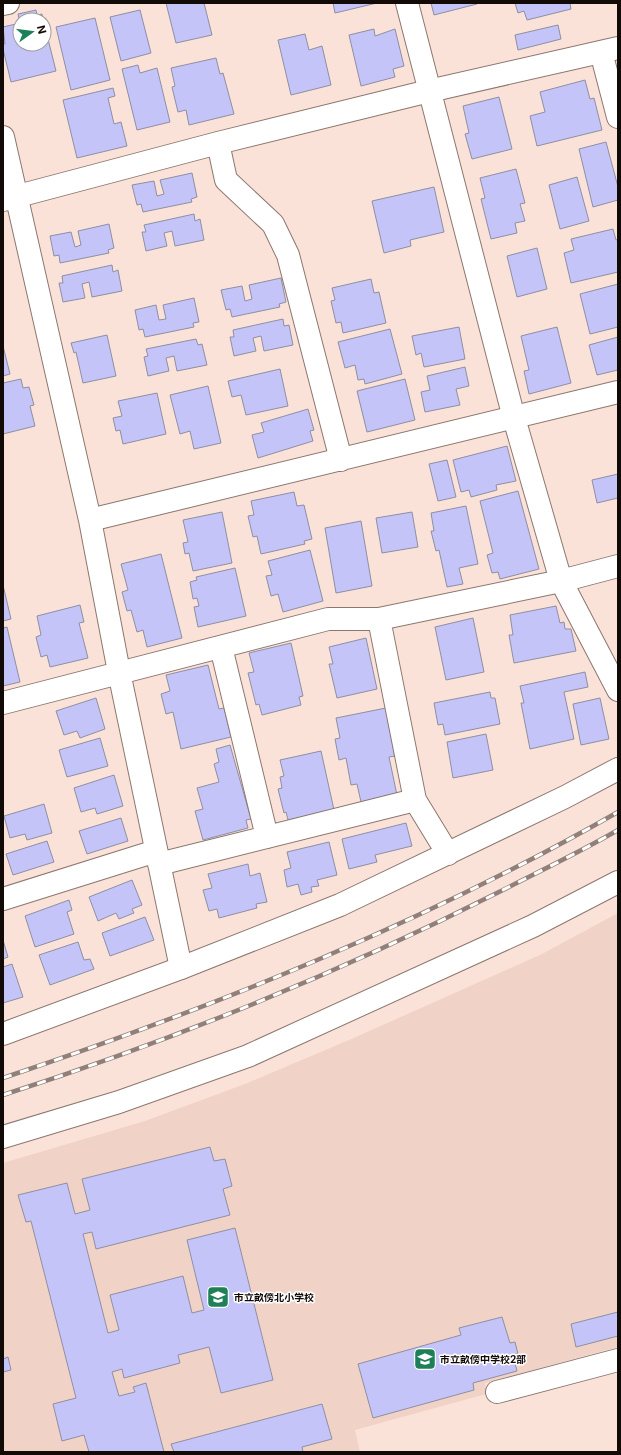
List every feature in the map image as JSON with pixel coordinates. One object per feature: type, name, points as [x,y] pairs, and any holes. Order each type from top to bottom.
[{"type":"street","points":[[3,4],[8,3]]},
{"type":"street","points":[[406,3],[514,418],[560,581],[618,690]]},
{"type":"street","points":[[10,198],[429,91],[610,50],[618,117]]},
{"type":"street","points":[[3,137],[10,198],[90,520],[119,672],[181,968]]},
{"type":"street","points":[[218,144],[226,180],[273,224],[288,255],[342,460]]},
{"type":"street","points":[[90,520],[618,392]]},
{"type":"street","points":[[3,703],[328,619],[379,619],[560,581],[618,566]]},
{"type":"street","points":[[379,619],[415,800],[448,854]]},
{"type":"street","points":[[221,647],[267,837]]},
{"type":"street","points":[[3,1034],[181,968],[340,905],[565,798],[618,769]]},
{"type":"street","points":[[3,899],[158,858],[267,837],[415,800]]},
{"type":"street","points":[[3,1137],[119,1102],[248,1056],[533,926],[618,882]]},
{"type":"street","points":[[497,1392],[618,1360]]},
{"type":"shaded area","points":[[618,913],[618,1347],[485,1383],[486,1394],[355,1430],[360,1452],[3,1452],[3,1163],[145,1121],[245,1084],[356,1037],[542,954]]},
{"type":"building","points":[[166,3],[204,3],[212,35],[176,43]]},
{"type":"building","points":[[333,3],[377,3],[335,13]]},
{"type":"building","points":[[431,3],[477,3],[477,4],[434,15]]},
{"type":"building","points":[[515,3],[570,3],[571,9],[527,20],[524,11],[518,13]]},
{"type":"building","points":[[140,10],[151,53],[121,61],[110,17]]},
{"type":"building","points":[[95,18],[110,80],[71,90],[56,27]]},
{"type":"building","points":[[12,25],[12,52],[51,52],[56,71],[11,82],[3,49],[3,44],[5,44],[3,27]]},
{"type":"building","points":[[558,25],[561,39],[518,50],[515,35]]},
{"type":"building","points":[[374,29],[375,36],[395,29],[404,66],[393,69],[395,77],[361,86],[349,35]]},
{"type":"building","points":[[305,34],[309,50],[322,46],[331,85],[291,95],[278,40]]},
{"type":"building","points":[[216,58],[220,74],[223,73],[234,114],[189,125],[186,110],[178,112],[172,87],[175,86],[171,68]]},
{"type":"building","points":[[138,65],[140,73],[157,68],[170,122],[137,130],[122,69]]},
{"type":"building","points":[[585,80],[590,99],[594,98],[602,130],[537,146],[530,116],[545,112],[540,92]]},
{"type":"building","points":[[113,88],[115,96],[108,98],[114,124],[121,122],[127,146],[77,158],[63,100]]},
{"type":"building","points":[[499,97],[512,149],[472,159],[465,134],[469,133],[463,106]]},
{"type":"building","points":[[606,142],[618,187],[618,200],[593,207],[579,149]]},
{"type":"building","points":[[516,169],[525,203],[520,204],[525,221],[515,223],[517,233],[491,239],[481,199],[485,198],[480,178]]},
{"type":"building","points":[[192,173],[197,197],[191,199],[192,202],[143,212],[141,204],[137,205],[132,185],[154,181],[157,196],[164,194],[160,180]]},
{"type":"building","points":[[577,177],[589,221],[560,229],[549,185]]},
{"type":"building","points":[[434,187],[444,232],[410,240],[411,246],[384,253],[372,201]]},
{"type":"building","points":[[194,214],[195,221],[200,219],[204,240],[175,246],[172,231],[164,233],[167,246],[146,251],[142,232],[146,232],[144,225]]},
{"type":"building","points":[[109,224],[114,248],[108,250],[109,253],[60,263],[59,255],[54,256],[50,236],[71,232],[75,247],[81,245],[78,231]]},
{"type":"building","points":[[613,229],[616,240],[618,239],[618,272],[571,283],[564,253],[574,250],[571,239]]},
{"type":"building","points":[[537,248],[547,289],[517,297],[507,256]]},
{"type":"building","points":[[112,265],[113,272],[118,270],[122,291],[92,297],[89,282],[82,284],[85,298],[63,302],[59,283],[63,283],[62,276]]},
{"type":"building","points":[[281,278],[286,302],[279,304],[280,307],[232,317],[230,309],[226,310],[221,290],[242,286],[245,301],[252,299],[249,285]]},
{"type":"building","points":[[371,279],[374,293],[379,292],[386,323],[343,333],[341,322],[336,323],[331,301],[335,300],[332,288]]},
{"type":"building","points":[[618,284],[618,327],[590,334],[580,294]]},
{"type":"building","points":[[194,298],[199,322],[193,323],[194,327],[145,337],[143,329],[139,330],[135,310],[156,305],[159,320],[166,319],[163,305]]},
{"type":"building","points":[[283,319],[284,326],[289,325],[293,345],[264,351],[261,336],[253,338],[256,351],[234,356],[230,337],[234,337],[233,330]]},
{"type":"building","points":[[459,327],[465,359],[424,367],[421,353],[416,355],[412,336]]},
{"type":"building","points":[[557,327],[571,383],[529,394],[524,371],[529,370],[521,336]]},
{"type":"building","points":[[390,329],[402,374],[365,384],[364,379],[358,380],[355,365],[345,368],[338,342]]},
{"type":"building","points":[[107,335],[116,376],[83,383],[76,352],[74,353],[71,343]]},
{"type":"building","points":[[618,337],[618,370],[597,375],[589,345]]},
{"type":"building","points":[[196,339],[198,345],[202,344],[207,365],[177,371],[174,356],[166,358],[169,371],[148,376],[144,357],[148,356],[146,349]]},
{"type":"building","points":[[3,346],[10,374],[3,376]]},
{"type":"building","points":[[465,367],[469,386],[456,389],[460,405],[425,412],[421,392],[430,390],[427,376]]},
{"type":"building","points":[[280,369],[288,406],[246,415],[241,395],[232,397],[228,381]]},
{"type":"building","points":[[21,379],[23,388],[29,387],[34,405],[30,406],[35,426],[3,434],[3,383]]},
{"type":"building","points":[[405,379],[415,420],[367,432],[357,391]]},
{"type":"building","points":[[208,386],[221,443],[194,449],[190,431],[180,434],[170,395]]},
{"type":"building","points":[[157,393],[166,434],[123,444],[120,430],[116,431],[113,418],[122,416],[118,401]]},
{"type":"building","points":[[308,409],[314,430],[310,431],[313,441],[258,458],[252,435],[264,432],[261,423]]},
{"type":"building","points":[[507,446],[516,481],[496,485],[497,490],[471,497],[469,490],[461,492],[453,460]]},
{"type":"building","points":[[447,460],[456,497],[438,501],[429,464]]},
{"type":"building","points":[[618,474],[618,498],[597,503],[592,480]]},
{"type":"building","points":[[518,491],[539,569],[500,579],[498,572],[492,573],[487,555],[493,553],[480,501]]},
{"type":"building","points":[[294,492],[297,506],[304,505],[312,539],[304,541],[305,544],[261,554],[257,536],[253,537],[248,516],[254,515],[251,501]]},
{"type":"building","points":[[466,506],[478,564],[459,568],[463,584],[447,587],[439,550],[436,551],[431,531],[434,531],[431,513]]},
{"type":"building","points":[[222,512],[232,563],[193,571],[189,553],[185,554],[183,543],[188,542],[183,520]]},
{"type":"building","points":[[412,512],[418,547],[382,553],[376,518]]},
{"type":"building","points":[[361,521],[372,586],[336,593],[325,528]]},
{"type":"building","points":[[310,550],[323,601],[283,612],[278,594],[271,596],[266,576],[272,575],[268,561]]},
{"type":"building","points":[[161,554],[182,638],[147,647],[143,630],[137,632],[131,610],[127,611],[122,592],[128,590],[121,564]]},
{"type":"building","points":[[235,568],[246,616],[198,627],[194,607],[199,606],[197,598],[193,599],[190,582],[197,580],[196,577]]},
{"type":"building","points":[[3,585],[11,619],[3,621]]},
{"type":"building","points":[[80,605],[84,622],[79,623],[88,658],[50,667],[47,655],[41,657],[36,637],[41,635],[37,616]]},
{"type":"building","points":[[556,606],[560,623],[564,622],[565,629],[571,629],[576,651],[514,663],[509,635],[513,635],[510,615]]},
{"type":"building","points":[[473,618],[484,672],[446,680],[435,627]]},
{"type":"building","points":[[7,627],[20,682],[3,686],[3,628]]},
{"type":"building","points":[[366,638],[377,689],[337,698],[329,664],[333,664],[329,647]]},
{"type":"building","points":[[291,643],[303,696],[299,697],[301,705],[262,715],[259,704],[256,705],[248,673],[254,672],[249,653]]},
{"type":"building","points":[[208,665],[219,709],[224,708],[231,737],[181,749],[173,712],[166,714],[161,694],[170,691],[166,675]]},
{"type":"building","points":[[585,672],[588,687],[564,692],[574,739],[530,749],[521,703],[524,703],[520,686]]},
{"type":"building","points":[[490,692],[491,698],[495,698],[500,724],[445,735],[443,724],[438,725],[434,703]]},
{"type":"building","points":[[96,698],[105,729],[80,738],[77,731],[64,735],[56,711]]},
{"type":"building","points":[[600,698],[609,739],[581,745],[573,704]]},
{"type":"building","points":[[386,708],[395,756],[389,757],[397,795],[361,802],[357,784],[351,785],[346,758],[339,760],[335,739],[340,738],[336,718]]},
{"type":"building","points":[[486,734],[493,770],[453,778],[447,742]]},
{"type":"building","points":[[100,738],[108,766],[67,777],[59,750]]},
{"type":"building","points":[[230,745],[251,819],[246,820],[248,828],[203,840],[195,811],[203,809],[197,788],[219,782],[214,764],[219,762],[216,749]]},
{"type":"building","points":[[321,751],[334,810],[288,820],[286,812],[284,813],[278,789],[282,788],[280,777],[284,776],[280,760]]},
{"type":"building","points":[[114,775],[123,806],[97,814],[95,808],[81,812],[74,788]]},
{"type":"building","points":[[44,804],[52,833],[27,840],[25,834],[10,838],[4,816]]},
{"type":"building","points":[[121,818],[128,841],[87,854],[79,831]]},
{"type":"building","points":[[406,823],[412,846],[375,855],[377,862],[349,869],[342,839]]},
{"type":"building","points":[[47,841],[54,862],[13,875],[6,854]]},
{"type":"building","points":[[329,842],[337,875],[317,880],[319,886],[311,887],[312,892],[301,895],[298,884],[287,887],[284,870],[291,868],[287,852]]},
{"type":"building","points":[[248,864],[250,876],[260,873],[267,902],[256,904],[257,908],[219,918],[217,909],[209,911],[203,890],[212,888],[208,874]]},
{"type":"building","points":[[132,880],[142,905],[132,909],[134,913],[119,919],[116,913],[98,921],[89,897]]},
{"type":"building","points":[[69,900],[72,910],[67,912],[74,934],[35,947],[25,916]]},
{"type":"building","points":[[145,917],[154,940],[110,956],[102,933]]},
{"type":"building","points":[[3,940],[8,957],[3,959]]},
{"type":"building","points":[[78,942],[84,960],[90,959],[94,969],[50,985],[39,955]]},
{"type":"building","points":[[12,964],[23,997],[3,1003],[3,967]]},
{"type":"building","points":[[210,1147],[214,1161],[225,1159],[232,1186],[223,1189],[230,1215],[96,1249],[92,1232],[83,1234],[108,1333],[119,1330],[110,1295],[183,1276],[192,1313],[204,1310],[187,1240],[235,1228],[273,1380],[221,1393],[209,1347],[178,1355],[180,1363],[124,1378],[122,1369],[112,1372],[119,1396],[135,1392],[133,1387],[146,1383],[164,1452],[89,1452],[84,1435],[62,1441],[53,1404],[76,1398],[31,1221],[26,1222],[18,1195],[67,1183],[75,1214],[90,1210],[82,1179]]},
{"type":"building","points":[[618,1312],[618,1336],[576,1347],[571,1324]]},
{"type":"building","points":[[502,1317],[510,1343],[515,1342],[518,1354],[513,1355],[517,1371],[473,1383],[474,1390],[373,1418],[358,1364],[461,1335],[459,1328]]},
{"type":"building","points":[[8,1357],[11,1370],[3,1372],[3,1359]]},
{"type":"building","points":[[322,1404],[332,1439],[302,1447],[303,1452],[174,1452],[171,1444]]},
{"type":"railway","points":[[3,1078],[161,1022],[240,992],[317,960],[470,890],[545,852],[618,812]]},
{"type":"railway","points":[[3,1095],[67,1074],[194,1028],[318,977],[441,921],[618,830]]},
{"type":"place","name":"市立畝傍北小学校","points":[[218,1297]]},
{"type":"place","name":"市立畝傍中学校2部","points":[[425,1359]]}]
